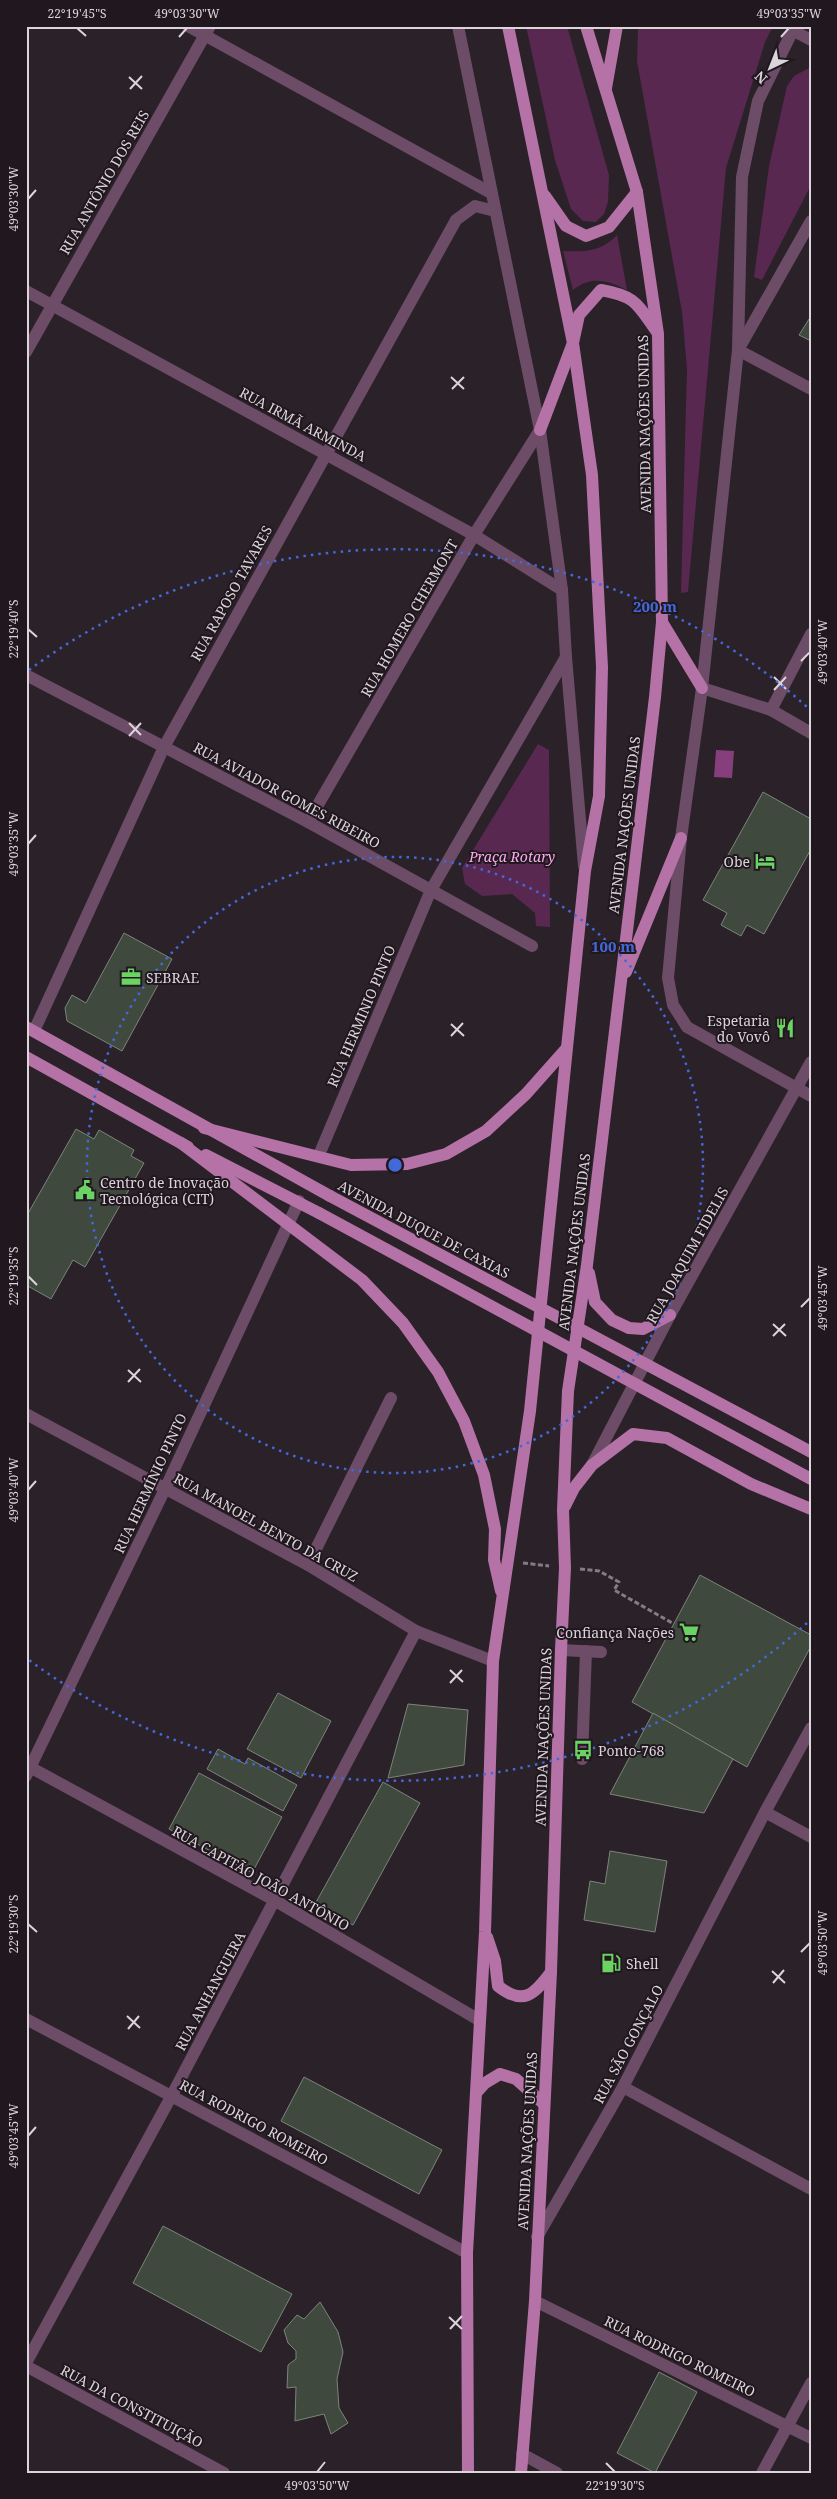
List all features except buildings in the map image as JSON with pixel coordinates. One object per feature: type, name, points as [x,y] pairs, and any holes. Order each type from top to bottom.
[{"type":"main road","name":"AVENIDA NAÇÕES UNIDAS","points":[[468,2473],[467,2253],[485,1932],[493,1661],[530,1411],[585,872],[599,796],[602,667],[592,475],[573,343],[508,26]]},
{"type":"main road","name":"AVENIDA NAÇÕES UNIDAS","points":[[521,2473],[535,2301],[552,1972],[565,1568],[563,1510],[568,1391],[587,1265],[655,696],[662,622],[658,334],[637,192],[586,26]]},
{"type":"main road","points":[[606,91],[617,26]]},
{"type":"main road","points":[[541,190],[566,226],[586,236],[609,227],[637,192]]},
{"type":"main road","points":[[540,430],[573,343],[579,315],[601,290],[622,294],[635,301],[658,334]]},
{"type":"main road","points":[[662,622],[702,688]]},
{"type":"main road","points":[[619,988],[681,838]]},
{"type":"main road","name":"AVENIDA DUQUE DE CAXIAS","points":[[30,1029],[204,1128],[811,1452]]},
{"type":"main road","points":[[204,1128],[319,1155],[351,1165],[407,1164],[446,1154],[486,1131],[526,1094],[566,1050]]},
{"type":"main road","points":[[26,1057],[181,1143],[299,1201],[811,1479]]},
{"type":"main road","points":[[181,1143],[362,1280],[403,1323],[438,1372],[464,1421],[484,1476],[495,1529],[494,1560],[503,1596]]},
{"type":"main road","points":[[587,1265],[595,1302],[612,1320],[629,1328],[643,1329],[670,1315]]},
{"type":"main road","points":[[563,1510],[574,1488],[592,1465],[633,1434],[667,1438],[751,1484],[811,1509]]},
{"type":"main road","points":[[485,1932],[495,1961],[498,1986],[511,1996],[526,1997],[539,1989],[552,1972]]},
{"type":"main road","points":[[476,2093],[485,2083],[500,2074],[516,2079],[544,2104]]},
{"type":"street","points":[[188,26],[207,31],[491,193]]},
{"type":"street","name":"AVENIDA NAÇÕES UNIDAS","points":[[458,26],[540,430],[562,590],[585,872]]},
{"type":"street","points":[[811,40],[794,28],[758,101],[742,177],[738,350],[702,688],[681,838],[668,978],[673,1005],[687,1027],[811,1096]]},
{"type":"street","name":"RUA ANTÔNIO DOS REIS","points":[[26,352],[207,31]]},
{"type":"street","name":"RUA RAPOSO TAVARES","points":[[30,1029],[164,747],[325,453],[456,220],[475,206],[495,211]]},
{"type":"street","points":[[738,350],[811,221]]},
{"type":"street","name":"RUA IRMÃ ARMINDA","points":[[26,291],[474,535],[562,590]]},
{"type":"street","points":[[738,350],[811,389]]},
{"type":"street","name":"RUA HOMERO CHERMONT","points":[[308,822],[474,535],[540,430]]},
{"type":"street","points":[[771,710],[811,634]]},
{"type":"street","points":[[431,890],[566,657]]},
{"type":"street","name":"RUA AVIADOR GOMES RIBEIRO","points":[[26,675],[308,822],[532,946]]},
{"type":"street","points":[[702,688],[771,710],[811,733]]},
{"type":"street","name":"RUA HERMINIO PINTO","points":[[319,1155],[431,890]]},
{"type":"street","name":"RUA JOAQUIM FIDELIS","points":[[592,1465],[670,1315],[811,1062]]},
{"type":"street","name":"RUA HERMÍNIO PINTO","points":[[28,1769],[164,1489],[299,1201]]},
{"type":"street","points":[[308,1565],[391,1398]]},
{"type":"street","name":"RUA MANOEL BENTO DA CRUZ","points":[[26,1414],[308,1565],[416,1631],[493,1661]]},
{"type":"street","name":"RUA ANHANGUERA","points":[[26,2365],[172,2095],[416,1631]]},
{"type":"street","points":[[561,1650],[601,1652]]},
{"type":"street","points":[[582,1759],[586,1651]]},
{"type":"street","name":"RUA SÃO GONÇALO","points":[[537,2238],[623,2087],[765,1812],[811,1728]]},
{"type":"street","name":"RUA CAPITÃO JOÃO ANTÔNIO","points":[[28,1769],[274,1900],[480,2020]]},
{"type":"street","points":[[765,1812],[811,1837]]},
{"type":"street","name":"RUA RODRIGO ROMEIRO","points":[[26,2019],[467,2253]]},
{"type":"street","points":[[623,2087],[811,2189]]},
{"type":"street","name":"RUA RODRIGO ROMEIRO","points":[[535,2301],[811,2438]]},
{"type":"street","name":"RUA DA CONSTITUIÇÃO","points":[[26,2365],[224,2473]]},
{"type":"street","points":[[762,2473],[811,2383]]},
{"type":"street","points":[[522,2454],[557,2473]]},
{"type":"path","points":[[509,1562],[599,1571],[619,1582],[614,1590],[674,1624]]},
{"type":"green space","points":[[526,26],[567,26],[609,175],[608,202],[604,214],[596,222],[583,221],[571,209],[555,160]]},
{"type":"green space","points":[[641,26],[773,26],[765,42],[726,168],[688,592],[681,593],[687,369],[682,312],[637,61],[638,30]]},
{"type":"green space","points":[[811,67],[811,185],[762,280],[754,277],[769,166],[787,86],[794,76]]},
{"type":"green space","points":[[617,235],[627,290],[607,282],[593,281],[580,285],[573,290],[563,251],[599,248]]},
{"type":"green space","name":"Praça Rotary","points":[[538,744],[549,750],[550,927],[536,926],[535,913],[512,894],[482,896],[465,884],[462,868]]},
{"type":"shaded area","points":[[716,750],[734,751],[732,778],[714,777]]},
{"type":"place","name":"Obe","points":[[765,861]]},
{"type":"place","name":"SEBRAE","points":[[131,977]]},
{"type":"place","name":"Espetaria do Vovô","points":[[785,1028]]},
{"type":"place","name":"Centro de Inovação Tecnológica (CIT)","points":[[85,1190]]},
{"type":"place","name":"Confiança Nações","points":[[689,1632]]},
{"type":"place","name":"Ponto-768","points":[[583,1750]]},
{"type":"place","name":"Shell","points":[[611,1963]]}]
